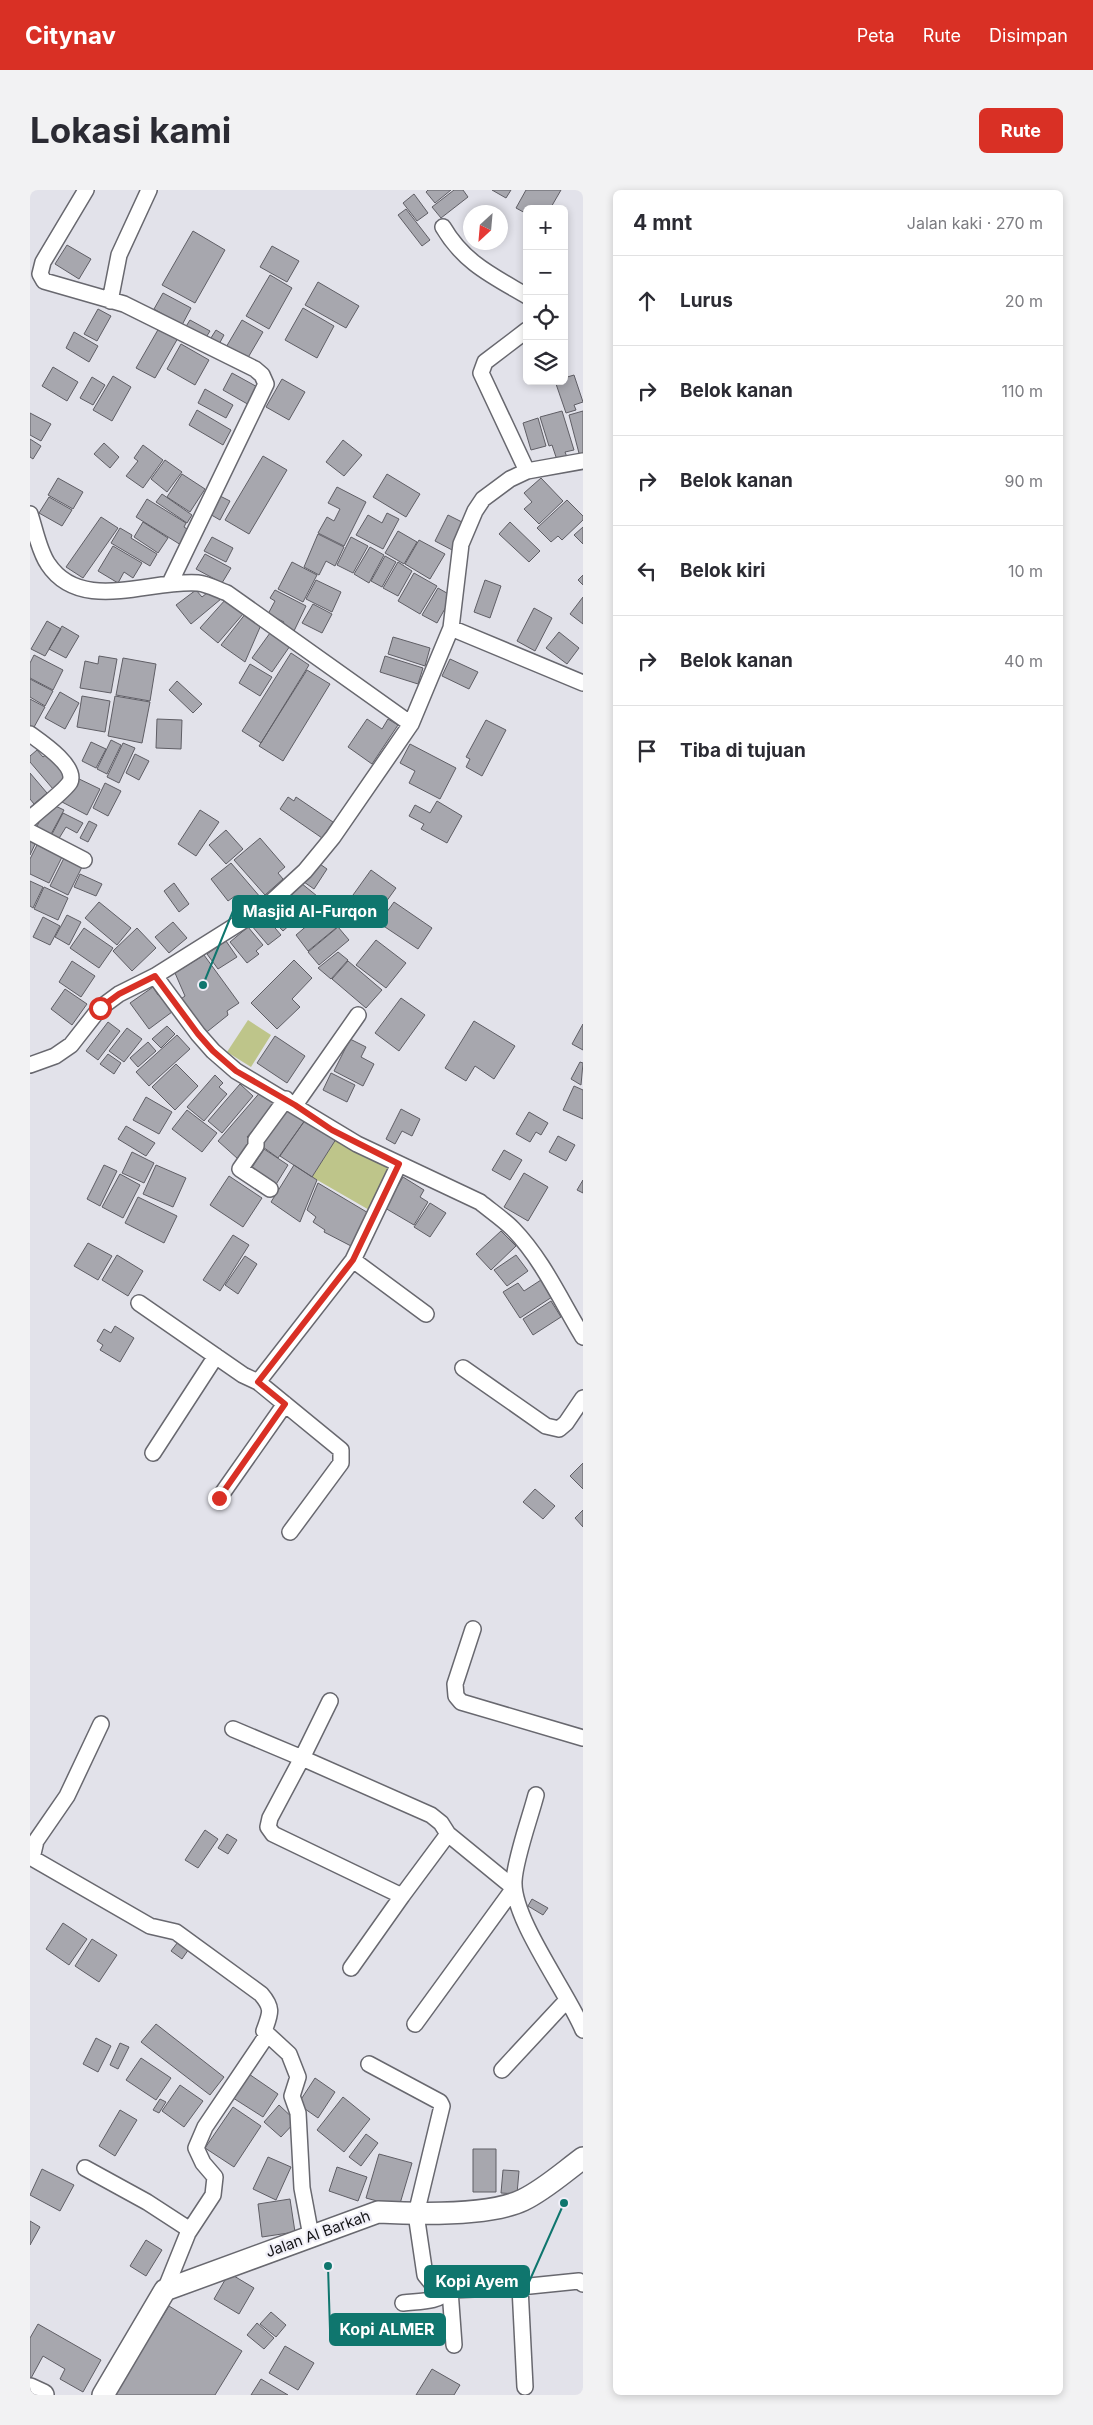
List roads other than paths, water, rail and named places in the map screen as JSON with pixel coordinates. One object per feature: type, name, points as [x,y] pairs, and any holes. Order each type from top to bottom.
[{"type":"street","points":[[86,190],[43,262],[40,274],[48,284],[124,304],[255,369],[262,375],[266,384],[170,583]]},
{"type":"street","points":[[110,300],[119,255],[149,190]]},
{"type":"street","points":[[443,227],[466,258],[525,295]]},
{"type":"street","points":[[523,333],[484,362],[481,373],[527,472]]},
{"type":"street","points":[[30,1064],[55,1056],[71,1045],[100,1008],[119,994],[155,976],[268,905],[305,871],[333,837],[411,724],[451,628],[461,544],[468,525],[483,499],[510,479],[527,472],[583,461]]},
{"type":"street","points":[[30,514],[47,564],[64,581],[85,591],[108,591],[170,583],[200,583],[227,593],[411,724]]},
{"type":"street","points":[[451,628],[583,683]]},
{"type":"street","points":[[30,734],[67,766],[71,773],[70,782],[64,789],[30,819]]},
{"type":"street","points":[[30,832],[84,860]]},
{"type":"street","points":[[155,976],[213,1051],[236,1071],[290,1102],[332,1130],[480,1202],[513,1229],[544,1270],[583,1337]]},
{"type":"street","points":[[270,1189],[240,1169],[256,1146],[256,1140],[290,1102],[358,1015]]},
{"type":"street","points":[[258,1382],[353,1260],[399,1164]]},
{"type":"street","points":[[353,1260],[426,1314]]},
{"type":"street","points":[[139,1303],[216,1356],[258,1382],[341,1450],[341,1463],[290,1532]]},
{"type":"street","points":[[153,1452],[216,1356]]},
{"type":"street","points":[[463,1368],[546,1426],[558,1429],[566,1423],[583,1398]]},
{"type":"street","points":[[219,1498],[285,1404]]},
{"type":"street","points":[[473,1629],[455,1684],[456,1696],[462,1702],[583,1738]]},
{"type":"street","points":[[330,1701],[270,1818],[268,1827],[273,1834],[402,1896]]},
{"type":"street","points":[[101,1724],[67,1796],[36,1841],[32,1858],[150,1926],[176,1932],[262,1994],[270,2004],[270,2013],[264,2031],[290,2054],[298,2076],[292,2096],[298,2113],[302,2188],[311,2236]]},
{"type":"street","points":[[233,1729],[431,1815],[441,1823],[448,1834],[514,1888]]},
{"type":"street","points":[[536,1795],[516,1869],[514,1888],[524,1920],[583,2030]]},
{"type":"street","points":[[351,1968],[448,1834]]},
{"type":"street","points":[[416,2024],[514,1888]]},
{"type":"street","points":[[502,2070],[567,2000]]},
{"type":"street","points":[[103,2395],[165,2290],[188,2234],[214,2195],[215,2177],[203,2163],[196,2148],[205,2126],[267,2035]]},
{"type":"street","points":[[369,2064],[440,2102],[442,2106],[416,2214],[425,2275],[434,2286],[450,2290],[520,2287],[579,2281],[583,2284]]},
{"type":"street","name":"Jalan Al Barkah","points":[[165,2290],[378,2212],[416,2214],[488,2210],[510,2206],[525,2200],[581,2165]]},
{"type":"street","points":[[85,2168],[184,2224],[188,2234]]},
{"type":"street","points":[[520,2287],[526,2387]]},
{"type":"street","points":[[403,2303],[442,2298],[450,2290]]},
{"type":"street","points":[[450,2290],[454,2345]]},
{"type":"street","points":[[30,2390],[43,2395]]},
{"type":"place","name":"Masjid Al-Furqon","points":[[203,985]]},
{"type":"place","name":"Kopi Ayem","points":[[564,2203]]},
{"type":"place","name":"Kopi ALMER","points":[[328,2266]]}]
